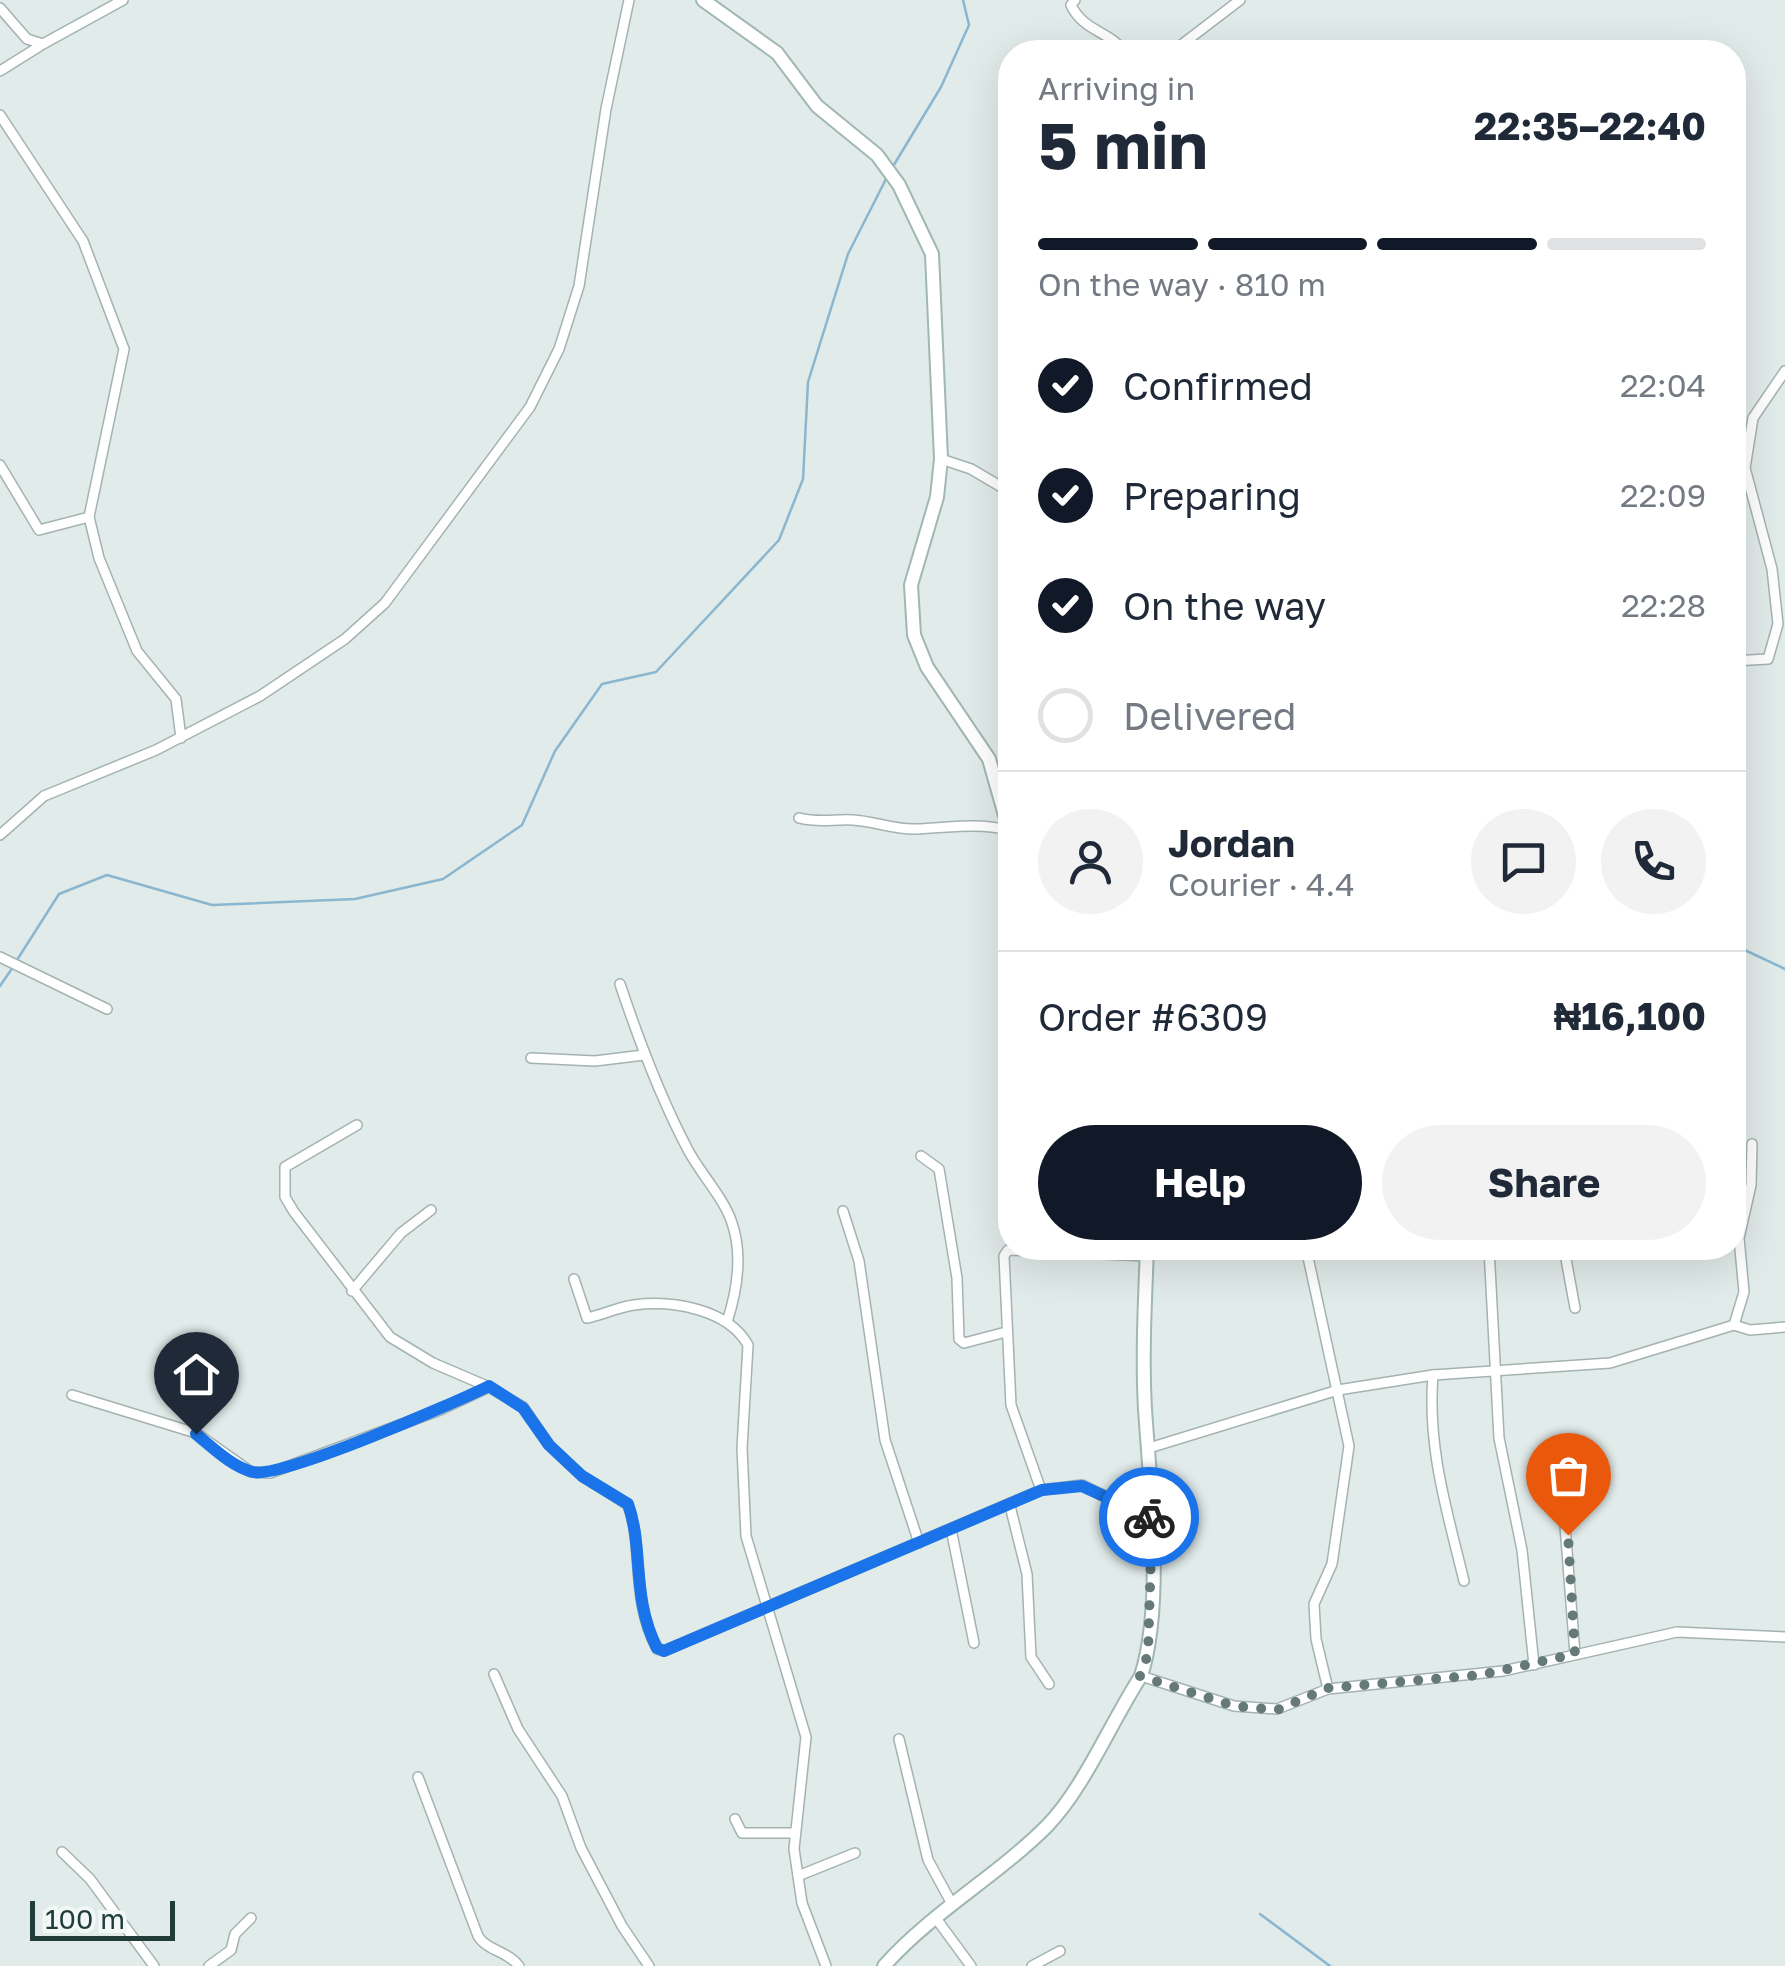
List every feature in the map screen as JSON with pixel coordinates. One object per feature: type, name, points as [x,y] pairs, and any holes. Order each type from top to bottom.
[{"type":"street","points":[[0,72],[123,0]]},
{"type":"street","points":[[0,835],[24,811],[55,790],[182,738],[260,696],[345,638],[385,603],[530,407],[559,349],[579,286],[606,109],[629,0]]},
{"type":"street","points":[[704,0],[777,53],[817,106],[877,155],[899,184],[934,260],[941,459],[936,497],[911,586],[914,635],[927,667],[990,759],[998,790]]},
{"type":"street","points":[[1075,0],[1071,5],[1078,22],[1112,40]]},
{"type":"street","points":[[1188,40],[1240,0]]},
{"type":"street","points":[[0,8],[27,40],[42,44]]},
{"type":"street","points":[[0,115],[83,240],[124,349],[89,517],[99,558],[137,650],[176,699],[182,738]]},
{"type":"street","points":[[1746,462],[1753,418],[1785,371]]},
{"type":"street","points":[[941,459],[971,469],[998,485]]},
{"type":"street","points":[[0,466],[39,530],[89,517]]},
{"type":"street","points":[[1746,472],[1772,569],[1778,624],[1768,659],[1746,660]]},
{"type":"street","points":[[798,818],[820,824],[849,820],[913,830],[967,822],[998,829]]},
{"type":"street","points":[[0,957],[106,1010]]},
{"type":"street","points":[[620,984],[644,1055],[685,1145],[732,1219],[737,1273],[727,1322]]},
{"type":"street","points":[[531,1058],[595,1061],[644,1055]]},
{"type":"street","points":[[357,1126],[290,1163],[284,1174],[285,1196],[294,1212],[352,1292],[390,1336],[433,1364],[489,1386],[523,1408],[549,1445],[582,1476],[628,1504],[636,1582],[657,1648],[664,1651],[1042,1490],[1082,1486],[1152,1519]]},
{"type":"street","points":[[1746,1207],[1752,1144]]},
{"type":"street","points":[[921,1156],[939,1169],[958,1278],[958,1339],[964,1342],[1006,1332]]},
{"type":"street","points":[[352,1292],[401,1233],[431,1210]]},
{"type":"street","points":[[843,1211],[859,1261],[884,1440],[919,1543]]},
{"type":"street","points":[[1003,1260],[1012,1405],[1042,1490]]},
{"type":"street","points":[[884,1966],[935,1917],[1018,1852],[1059,1812],[1140,1676],[1148,1654],[1152,1519],[1144,1379],[1147,1260]]},
{"type":"street","points":[[1309,1260],[1349,1446],[1332,1564],[1314,1604],[1316,1639],[1328,1688]]},
{"type":"street","points":[[1490,1260],[1499,1438],[1522,1550],[1534,1664]]},
{"type":"street","points":[[1566,1260],[1574,1308]]},
{"type":"street","points":[[1734,1325],[1744,1292],[1741,1260]]},
{"type":"street","points":[[574,1279],[588,1318],[633,1305],[686,1306],[727,1322],[741,1332],[748,1345],[742,1448],[746,1536],[806,1738],[795,1832],[798,1876],[806,1916],[826,1966]]},
{"type":"street","points":[[1150,1448],[1338,1390],[1433,1374],[1573,1368],[1610,1362],[1734,1325],[1750,1330],[1785,1327]]},
{"type":"street","points":[[1433,1374],[1429,1425],[1433,1452],[1464,1581]]},
{"type":"street","points":[[72,1395],[196,1434],[252,1472],[270,1473],[318,1458],[489,1386]]},
{"type":"street","points":[[1010,1506],[1030,1596],[1031,1656],[1049,1684]]},
{"type":"street","points":[[1564,1513],[1575,1654]]},
{"type":"street","points":[[952,1529],[974,1643]]},
{"type":"street","points":[[1140,1676],[1260,1710],[1292,1705],[1328,1688],[1481,1675],[1678,1632],[1785,1637]]},
{"type":"street","points":[[494,1674],[518,1729],[562,1796],[582,1848],[627,1935],[649,1966]]},
{"type":"street","points":[[899,1739],[928,1860],[952,1904]]},
{"type":"street","points":[[418,1777],[478,1936],[484,1945],[513,1958],[520,1966]]},
{"type":"street","points":[[735,1819],[742,1834],[795,1832]]},
{"type":"street","points":[[62,1852],[90,1879],[154,1966]]},
{"type":"street","points":[[798,1876],[855,1853]]},
{"type":"street","points":[[935,1917],[971,1966]]},
{"type":"street","points":[[210,1966],[231,1950],[234,1934],[251,1918]]},
{"type":"street","points":[[1032,1966],[1060,1951]]},
{"type":"waterway","points":[[892,168],[941,87],[969,25],[963,0]]},
{"type":"waterway","points":[[17,960],[59,894],[107,875],[212,905],[355,899],[443,879],[522,825],[555,751],[602,684],[656,672],[779,540],[803,479],[808,382],[848,254],[886,179]]},
{"type":"waterway","points":[[1746,951],[1785,969]]},
{"type":"waterway","points":[[0,986],[13,967]]},
{"type":"waterway","points":[[1260,1914],[1330,1966]]},
{"type":"way so far","points":[[1149,1517],[1152,1519],[1148,1654],[1140,1676],[1234,1706],[1260,1710],[1277,1710],[1328,1688],[1481,1675],[1575,1654],[1577,1634],[1570,1594],[1568,1535]]},
{"type":"route","points":[[196,1434],[222,1456],[252,1472],[270,1473],[440,1410],[489,1386],[533,1417],[549,1445],[582,1476],[628,1504],[636,1582],[650,1635],[657,1648],[664,1651],[1042,1490],[1065,1484],[1082,1486],[1149,1517]]}]
